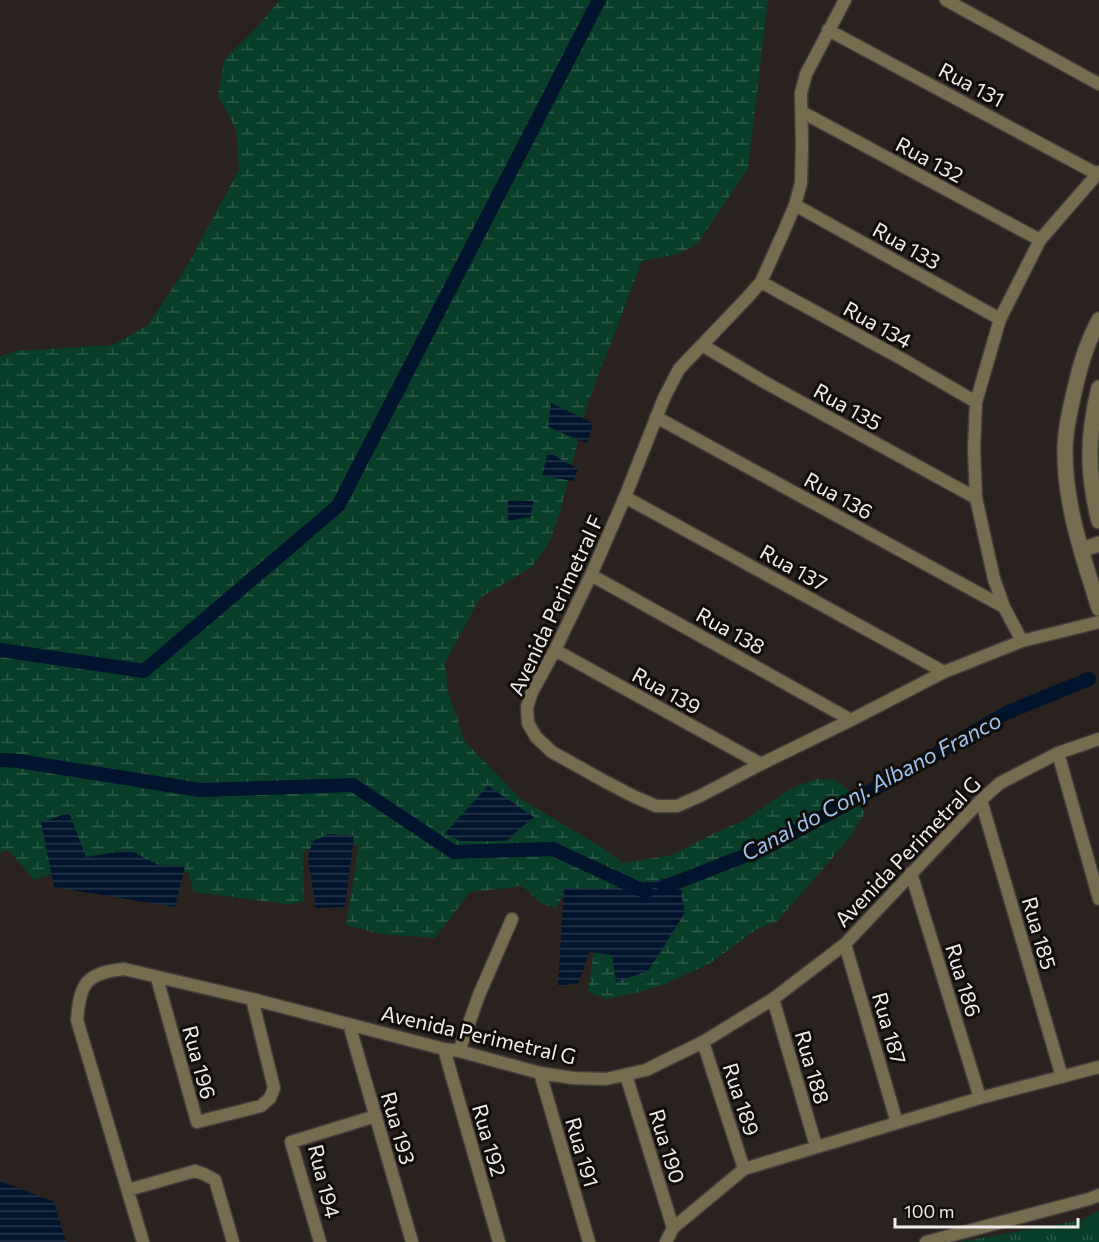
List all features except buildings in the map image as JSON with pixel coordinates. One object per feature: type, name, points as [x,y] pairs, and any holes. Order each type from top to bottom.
[{"type":"street","name":"Avenida Perimetral F","points":[[845,0],[806,74],[801,93],[801,183],[795,205],[761,282],[679,369],[656,417],[591,575],[532,692],[527,707],[528,723],[536,737],[552,752],[633,796],[657,806],[677,806],[944,672],[1022,641],[1099,622]]},
{"type":"street","points":[[946,0],[1099,84]]},
{"type":"street","name":"Rua 131","points":[[828,30],[1098,173]]},
{"type":"street","name":"Rua 132","points":[[802,112],[1040,240]]},
{"type":"street","points":[[1022,641],[1004,607],[987,550],[976,498],[974,449],[976,402],[1000,319],[1040,240],[1098,173]]},
{"type":"street","name":"Rua 133","points":[[795,205],[1000,319]]},
{"type":"street","name":"Rua 134","points":[[761,282],[976,402]]},
{"type":"street","points":[[1099,320],[1082,358],[1070,410],[1065,450],[1066,480],[1074,525],[1099,608]]},
{"type":"street","name":"Rua 135","points":[[702,345],[766,383],[976,498]]},
{"type":"street","points":[[1099,388],[1089,445],[1090,473],[1099,521]]},
{"type":"street","name":"Rua 136","points":[[656,417],[1004,607]]},
{"type":"street","name":"Rua 137","points":[[625,497],[944,672]]},
{"type":"street","points":[[1081,550],[1099,544]]},
{"type":"street","name":"Rua 138","points":[[591,575],[850,720]]},
{"type":"street","name":"Rua 139","points":[[555,650],[761,764]]},
{"type":"street","name":"Avenida Perimetral G","points":[[143,1242],[77,1020],[79,999],[86,983],[95,975],[124,969],[252,999],[540,1073],[573,1078],[606,1079],[626,1075],[646,1070],[703,1042],[773,999],[845,944],[981,800],[1000,783],[1058,753],[1099,739]]},
{"type":"street","points":[[1058,753],[1099,899]]},
{"type":"street","name":"Rua 185","points":[[981,800],[1062,1077]]},
{"type":"street","name":"Rua 186","points":[[911,873],[980,1098]]},
{"type":"street","points":[[459,1051],[479,995],[512,919]]},
{"type":"street","name":"Rua 187","points":[[845,944],[897,1123]]},
{"type":"street","name":"Rua 196","points":[[157,978],[196,1122],[261,1106],[270,1098],[274,1088],[252,999]]},
{"type":"street","name":"Rua 188","points":[[773,999],[816,1146]]},
{"type":"street","name":"Rua 193","points":[[349,1024],[412,1242]]},
{"type":"street","name":"Rua 189","points":[[703,1042],[744,1168]]},
{"type":"street","name":"Rua 192","points":[[444,1049],[499,1242]]},
{"type":"street","points":[[666,1242],[673,1228],[744,1168],[980,1098],[1099,1067]]},
{"type":"street","name":"Rua 191","points":[[540,1073],[589,1242]]},
{"type":"street","name":"Rua 190","points":[[626,1075],[673,1228]]},
{"type":"street","name":"Rua 194","points":[[320,1242],[291,1142],[375,1116]]},
{"type":"street","points":[[128,1190],[195,1171],[204,1174],[215,1180],[233,1242]]},
{"type":"street","points":[[926,1242],[1099,1195]]},
{"type":"green space","points":[[280,0],[768,0],[748,169],[697,244],[678,254],[642,261],[586,408],[560,512],[550,541],[532,567],[480,598],[445,663],[448,692],[465,742],[521,799],[601,847],[623,863],[672,855],[743,821],[787,791],[817,779],[835,780],[847,789],[865,813],[850,837],[777,921],[757,929],[709,964],[665,984],[605,999],[588,992],[599,916],[585,894],[562,895],[557,908],[542,904],[522,886],[470,892],[435,938],[381,934],[346,925],[359,846],[337,837],[303,852],[304,902],[286,904],[194,892],[188,872],[81,864],[34,880],[8,850],[0,853],[0,357],[16,351],[113,345],[148,325],[184,271],[239,170],[236,129],[218,96],[224,60]]},
{"type":"green space","points":[[1099,1211],[1099,1242],[959,1242],[1082,1220]]},
{"type":"water","points":[[551,403],[593,423],[587,443],[548,427]]},
{"type":"water","points":[[548,452],[578,469],[574,481],[542,476]]},
{"type":"water","points":[[508,501],[534,501],[530,517],[508,521]]},
{"type":"water","points":[[488,786],[534,817],[506,841],[460,841],[445,833]]},
{"type":"water","points":[[69,813],[86,857],[129,850],[159,865],[185,866],[175,907],[54,887],[41,822]]},
{"type":"water","points":[[329,834],[354,836],[345,907],[316,908],[308,858],[313,841]]},
{"type":"water","points":[[681,876],[685,913],[648,971],[616,982],[612,955],[590,952],[578,983],[558,986],[564,888],[607,889]]},
{"type":"water","points":[[0,1181],[54,1202],[66,1242],[0,1242]]},
{"type":"waterway","points":[[0,650],[144,671],[338,506],[599,0]]},
{"type":"waterway","name":"Canal do Conj. Albano Franco","points":[[664,887],[765,848],[895,778],[1006,713],[1089,679]]},
{"type":"waterway","name":"Canal do Conj. Albano Franco","points":[[0,760],[19,761],[200,790],[353,785],[454,852],[553,849],[646,892]]}]
